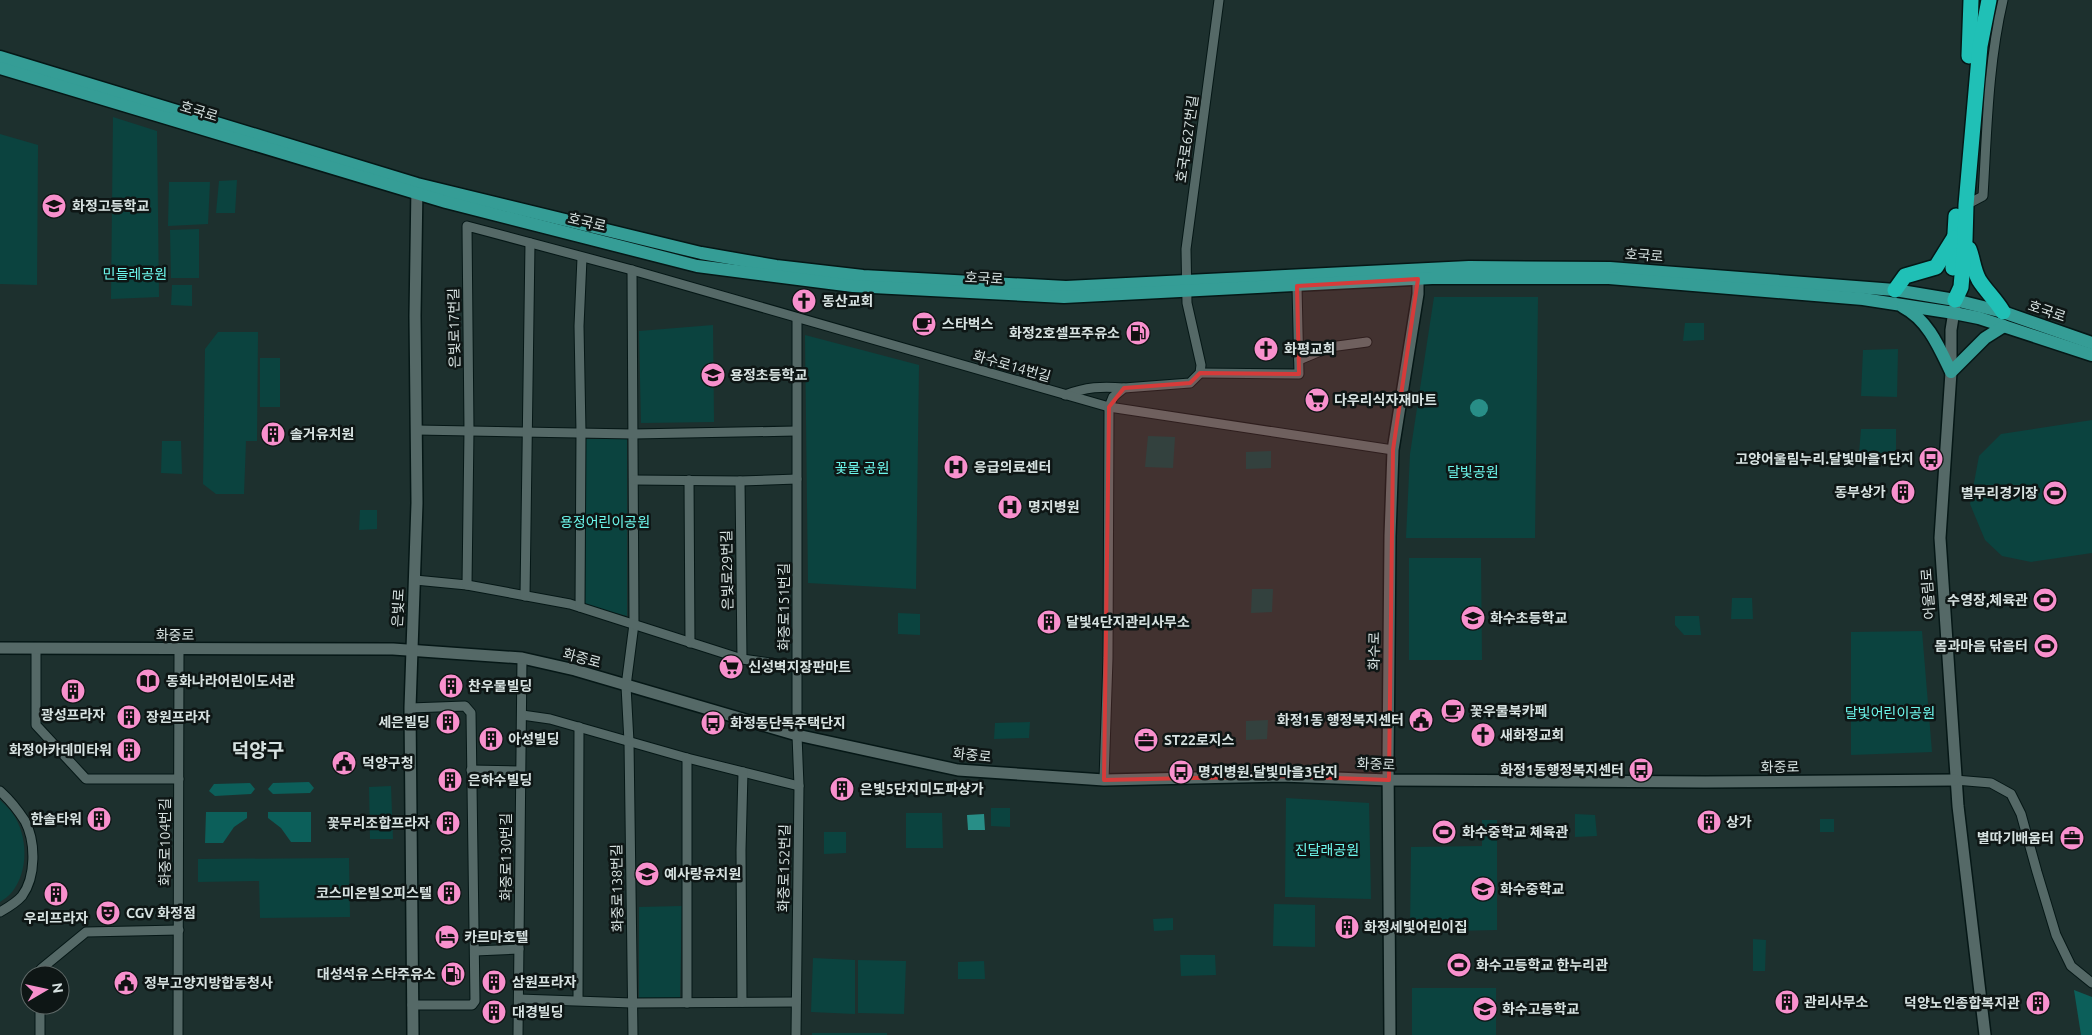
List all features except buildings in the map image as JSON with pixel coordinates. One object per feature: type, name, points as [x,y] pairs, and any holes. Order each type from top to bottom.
[{"type":"highway","points":[[1964,0],[1971,33]]},
{"type":"highway","points":[[1896,297],[1906,276],[1936,267],[1960,239],[1971,33],[1971,0]]},
{"type":"highway","points":[[1976,86],[1977,0]]},
{"type":"highway","points":[[1954,307],[1952,284],[1966,205],[1980,46],[1989,0]]},
{"type":"highway","points":[[1960,239],[1970,252],[1973,267],[1980,281],[1996,300],[2003,319]]},
{"type":"main road","name":"호국로","points":[[0,57],[506,219],[697,266],[853,286],[1064,297],[1185,286],[1418,274]]},
{"type":"main road","name":"호국로","points":[[0,68],[417,189]]},
{"type":"main road","name":"은빛로","points":[[413,1035],[410,708],[415,580],[417,189]]},
{"type":"main road","name":"호국로","points":[[1185,286],[1297,286],[1478,267],[1610,268],[1896,297],[1954,307],[2092,343]]},
{"type":"main road","name":"화수로","points":[[1390,1035],[1390,536],[1393,450],[1418,294],[1418,274]]},
{"type":"main road","points":[[1896,297],[1924,323],[1935,339],[1951,372],[2003,319]]},
{"type":"main road","name":"어울림로","points":[[1954,307],[1951,330],[1951,372],[1940,538],[1955,780],[1986,1035]]},
{"type":"main road","name":"호국로","points":[[2003,319],[2092,356]]},
{"type":"main road","name":"화중로","points":[[0,648],[412,650],[522,658],[574,670],[797,735],[958,770],[1104,780],[1281,776],[1389,780],[1705,782],[1955,780]]},
{"type":"street","name":"호국로627번길","points":[[1185,286],[1186,245],[1219,0]]},
{"type":"street","points":[[1966,205],[1983,196],[1990,73],[1994,38],[2003,0]]},
{"type":"street","name":"화수로14번길","points":[[467,226],[632,270],[1109,407],[1393,450]]},
{"type":"street","name":"은빛로17번길","points":[[467,226],[468,430]]},
{"type":"street","points":[[526,596],[530,243]]},
{"type":"street","points":[[580,607],[581,432],[579,326],[582,258]]},
{"type":"street","points":[[626,686],[634,624],[632,270]]},
{"type":"street","points":[[1065,395],[1084,388],[1100,386],[1124,388],[1190,384],[1200,373],[1201,366],[1185,286]]},
{"type":"street","points":[[1200,373],[1299,374],[1297,286]]},
{"type":"street","name":"화중로151번길","points":[[797,318],[797,735]]},
{"type":"street","points":[[1299,360],[1330,347],[1367,342]]},
{"type":"street","points":[[1104,780],[1108,658],[1109,407],[1114,397],[1124,388]]},
{"type":"street","points":[[417,430],[633,434],[796,430]]},
{"type":"street","points":[[466,585],[468,430]]},
{"type":"street","points":[[634,480],[740,481],[797,479]]},
{"type":"street","points":[[689,480],[690,643]]},
{"type":"street","name":"은빛로29번길","points":[[740,481],[742,659]]},
{"type":"street","points":[[415,580],[466,585],[580,607],[742,659],[798,667]]},
{"type":"street","points":[[36,648],[36,726],[86,779],[179,779]]},
{"type":"street","name":"화중로104번길","points":[[178,1035],[179,650]]},
{"type":"street","name":"화중로130번길","points":[[518,1035],[522,658]]},
{"type":"street","name":"화중로138번길","points":[[626,686],[629,742],[633,1035]]},
{"type":"street","points":[[410,708],[464,706],[471,713],[475,951],[475,1002],[472,1005],[412,1005]]},
{"type":"street","points":[[522,715],[550,719],[687,758],[799,786]]},
{"type":"street","points":[[578,1000],[579,728]]},
{"type":"street","name":"화중로152번길","points":[[796,1035],[799,786],[797,735]]},
{"type":"street","points":[[687,758],[687,1003]]},
{"type":"street","points":[[471,770],[520,771]]},
{"type":"street","points":[[742,1002],[741,850],[743,772]]},
{"type":"street","points":[[1955,780],[1991,783],[2011,794],[2021,814],[2056,935],[2071,966],[2092,983]]},
{"type":"street","points":[[0,791],[18,810],[25,822],[30,835],[32,869],[22,896],[0,912]]},
{"type":"street","points":[[46,965],[86,932],[179,930]]},
{"type":"street","points":[[475,951],[519,949]]},
{"type":"street","points":[[519,999],[632,1003],[796,1002]]},
{"type":"street","points":[[40,1015],[40,1035]]},
{"type":"highlighted area","points":[[1418,279],[1393,450],[1389,780],[1281,776],[1104,780],[1109,407],[1124,388],[1190,383],[1200,373],[1299,374],[1297,286]]},
{"type":"green space","name":"민들레공원","points":[[113,117],[157,131],[159,297],[111,299]]},
{"type":"green space","points":[[0,134],[38,145],[37,285],[0,284]]},
{"type":"green space","points":[[237,180],[235,213],[216,213],[219,181]]},
{"type":"green space","points":[[169,182],[210,182],[208,224],[168,226]]},
{"type":"green space","points":[[199,229],[199,278],[171,278],[170,230]]},
{"type":"green space","points":[[172,285],[192,285],[192,306],[171,305]]},
{"type":"green space","name":"달빛공원","points":[[1434,297],[1538,297],[1535,538],[1406,538],[1410,454]]},
{"type":"green space","points":[[1685,323],[1704,323],[1704,340],[1683,341]]},
{"type":"green space","points":[[713,325],[714,422],[641,423],[639,331]]},
{"type":"green space","points":[[218,332],[258,332],[257,441],[246,441],[244,494],[216,494],[203,484],[205,349]]},
{"type":"green space","name":"꽃물 공원","points":[[805,335],[919,365],[916,589],[808,583]]},
{"type":"green space","points":[[1898,349],[1897,397],[1861,396],[1863,350]]},
{"type":"green space","points":[[260,358],[280,358],[280,407],[260,407]]},
{"type":"green space","points":[[2092,420],[2092,553],[2031,562],[2002,556],[1985,540],[1970,504],[1979,456],[2001,434]]},
{"type":"green space","points":[[1861,429],[1896,429],[1896,454],[1859,453]]},
{"type":"green space","points":[[1148,436],[1175,437],[1173,468],[1145,467]]},
{"type":"green space","name":"용정어린이공원","points":[[583,439],[627,439],[627,616],[584,605]]},
{"type":"green space","points":[[162,441],[181,441],[182,474],[161,473]]},
{"type":"green space","points":[[1271,451],[1271,468],[1246,469],[1246,452]]},
{"type":"green space","points":[[360,510],[377,510],[377,529],[359,530]]},
{"type":"green space","points":[[1409,558],[1481,558],[1482,660],[1409,660]]},
{"type":"green space","points":[[1252,589],[1273,589],[1272,612],[1251,613]]},
{"type":"green space","points":[[1732,598],[1752,598],[1753,619],[1731,619]]},
{"type":"green space","points":[[898,613],[920,614],[920,635],[898,634]]},
{"type":"green space","points":[[1675,616],[1699,616],[1701,635],[1684,635],[1675,625]]},
{"type":"green space","name":"달빛어린이공원","points":[[1922,631],[1932,752],[1851,755],[1851,632]]},
{"type":"green space","points":[[1268,720],[1267,739],[1246,740],[1246,721]]},
{"type":"green space","points":[[1030,722],[1029,738],[994,739],[995,723]]},
{"type":"green space","points":[[391,786],[393,839],[370,839],[369,787]]},
{"type":"green space","name":"진달래공원","points":[[1286,798],[1369,803],[1371,899],[1285,897]]},
{"type":"green space","points":[[0,800],[12,812],[22,833],[24,864],[18,884],[0,902]]},
{"type":"green space","points":[[991,808],[1010,808],[1010,827],[991,826]]},
{"type":"green space","points":[[906,813],[942,813],[943,848],[906,848]]},
{"type":"green space","points":[[1575,814],[1595,815],[1597,836],[1575,837]]},
{"type":"green space","points":[[1820,819],[1834,819],[1834,832],[1820,832]]},
{"type":"green space","points":[[1482,820],[1497,820],[1497,930],[1410,932],[1411,847],[1482,846]]},
{"type":"green space","points":[[824,832],[846,832],[846,853],[824,854]]},
{"type":"green space","points":[[349,858],[350,917],[260,918],[259,881],[198,882],[198,859]]},
{"type":"green space","points":[[1274,904],[1315,905],[1315,947],[1273,946]]},
{"type":"green space","points":[[682,906],[680,998],[639,998],[639,907]]},
{"type":"green space","points":[[1173,918],[1173,930],[1154,931],[1153,919]]},
{"type":"green space","points":[[1753,939],[1766,940],[1765,971],[1753,971]]},
{"type":"green space","points":[[1180,955],[1215,955],[1216,975],[1181,976]]},
{"type":"green space","points":[[813,958],[855,960],[855,1014],[811,1012]]},
{"type":"green space","points":[[858,960],[906,961],[904,1014],[858,1013]]},
{"type":"green space","points":[[984,961],[985,979],[958,979],[958,962]]},
{"type":"green space","points":[[1412,988],[1496,988],[1496,1035],[1412,1035]]},
{"type":"green space","points":[[812,1033],[887,1033],[887,1035],[812,1035]]},
{"type":"shaded area","points":[[1475,399],[1483,399],[1488,404],[1486,415],[1475,417],[1470,412],[1470,404]]},
{"type":"shaded area","points":[[309,782],[314,788],[310,793],[273,794],[268,789],[273,783]]},
{"type":"shaded area","points":[[250,783],[255,789],[251,794],[215,796],[209,791],[214,784]]},
{"type":"shaded area","points":[[206,812],[247,812],[247,818],[234,827],[223,843],[205,843]]},
{"type":"shaded area","points":[[268,812],[311,812],[311,842],[291,842],[281,828],[268,818]]},
{"type":"shaded area","points":[[984,814],[985,830],[968,830],[967,815]]},
{"type":"shaded area","points":[[2074,990],[2092,997],[2092,1035],[2081,1035]]},
{"type":"place","name":"화정고등학교","points":[[54,206]]},
{"type":"place","name":"동산교회","points":[[804,301]]},
{"type":"place","name":"스타벅스","points":[[924,324]]},
{"type":"place","name":"화정2호셀프주유소","points":[[1138,333]]},
{"type":"place","name":"화평교회","points":[[1266,349]]},
{"type":"place","name":"용정초등학교","points":[[713,375]]},
{"type":"place","name":"다우리식자재마트","points":[[1317,400]]},
{"type":"place","name":"솔거유치원","points":[[273,434]]},
{"type":"place","name":"고양어울림누리.달빛마을1단지","points":[[1931,459]]},
{"type":"place","name":"응급의료센터","points":[[956,467]]},
{"type":"place","name":"동부상가","points":[[1903,492]]},
{"type":"place","name":"별무리경기장","points":[[2055,493]]},
{"type":"place","name":"명지병원","points":[[1010,507]]},
{"type":"place","name":"수영장,체육관","points":[[2045,600]]},
{"type":"place","name":"화수초등학교","points":[[1473,618]]},
{"type":"place","name":"달빛4단지관리사무소","points":[[1049,622]]},
{"type":"place","name":"몸과마음 닦음터","points":[[2046,646]]},
{"type":"place","name":"신성벽지장판마트","points":[[731,667]]},
{"type":"place","name":"동화나라어린이도서관","points":[[148,681]]},
{"type":"place","name":"찬우물빌딩","points":[[451,686]]},
{"type":"place","name":"광성프라자","points":[[73,691]]},
{"type":"place","name":"꽃우물북카페","points":[[1453,711]]},
{"type":"place","name":"장원프라자","points":[[129,717]]},
{"type":"place","name":"화정1동 행정복지센터","points":[[1421,720]]},
{"type":"place","name":"세은빌딩","points":[[448,722]]},
{"type":"place","name":"화정동단독주택단지","points":[[713,723]]},
{"type":"place","name":"새화정교회","points":[[1483,735]]},
{"type":"place","name":"아성빌딩","points":[[491,739]]},
{"type":"place","name":"ST22로지스","points":[[1146,740]]},
{"type":"place","name":"화정아카데미타워","points":[[129,750]]},
{"type":"place","name":"덕양구청","points":[[344,763]]},
{"type":"place","name":"화정1동행정복지센터","points":[[1641,770]]},
{"type":"place","name":"명지병원.달빛마을3단지","points":[[1181,772]]},
{"type":"place","name":"은하수빌딩","points":[[450,780]]},
{"type":"place","name":"은빛5단지미도파상가","points":[[842,789]]},
{"type":"place","name":"한솔타워","points":[[99,819]]},
{"type":"place","name":"상가","points":[[1709,822]]},
{"type":"place","name":"꽃무리조합프라자","points":[[448,823]]},
{"type":"place","name":"화수중학교 체육관","points":[[1444,832]]},
{"type":"place","name":"별따기배움터","points":[[2072,838]]},
{"type":"place","name":"예사랑유치원","points":[[647,874]]},
{"type":"place","name":"화수중학교","points":[[1483,889]]},
{"type":"place","name":"코스미온빌오피스텔","points":[[449,893]]},
{"type":"place","name":"우리프라자","points":[[56,894]]},
{"type":"place","name":"CGV 화정점","points":[[108,913]]},
{"type":"place","name":"화정세빛어린이집","points":[[1347,927]]},
{"type":"place","name":"카르마호텔","points":[[447,937]]},
{"type":"place","name":"화수고등학교 한누리관","points":[[1459,965]]},
{"type":"place","name":"대성석유 스타주유소","points":[[453,974]]},
{"type":"place","name":"삼원프라자","points":[[494,982]]},
{"type":"place","name":"정부고양지방합동청사","points":[[126,983]]},
{"type":"place","name":"관리사무소","points":[[1787,1002]]},
{"type":"place","name":"덕양노인종합복지관","points":[[2038,1003]]},
{"type":"place","name":"화수고등학교","points":[[1485,1009]]},
{"type":"place","name":"대경빌딩","points":[[494,1012]]},
{"type":"district","name":"덕양구","points":[[258,750]]}]
